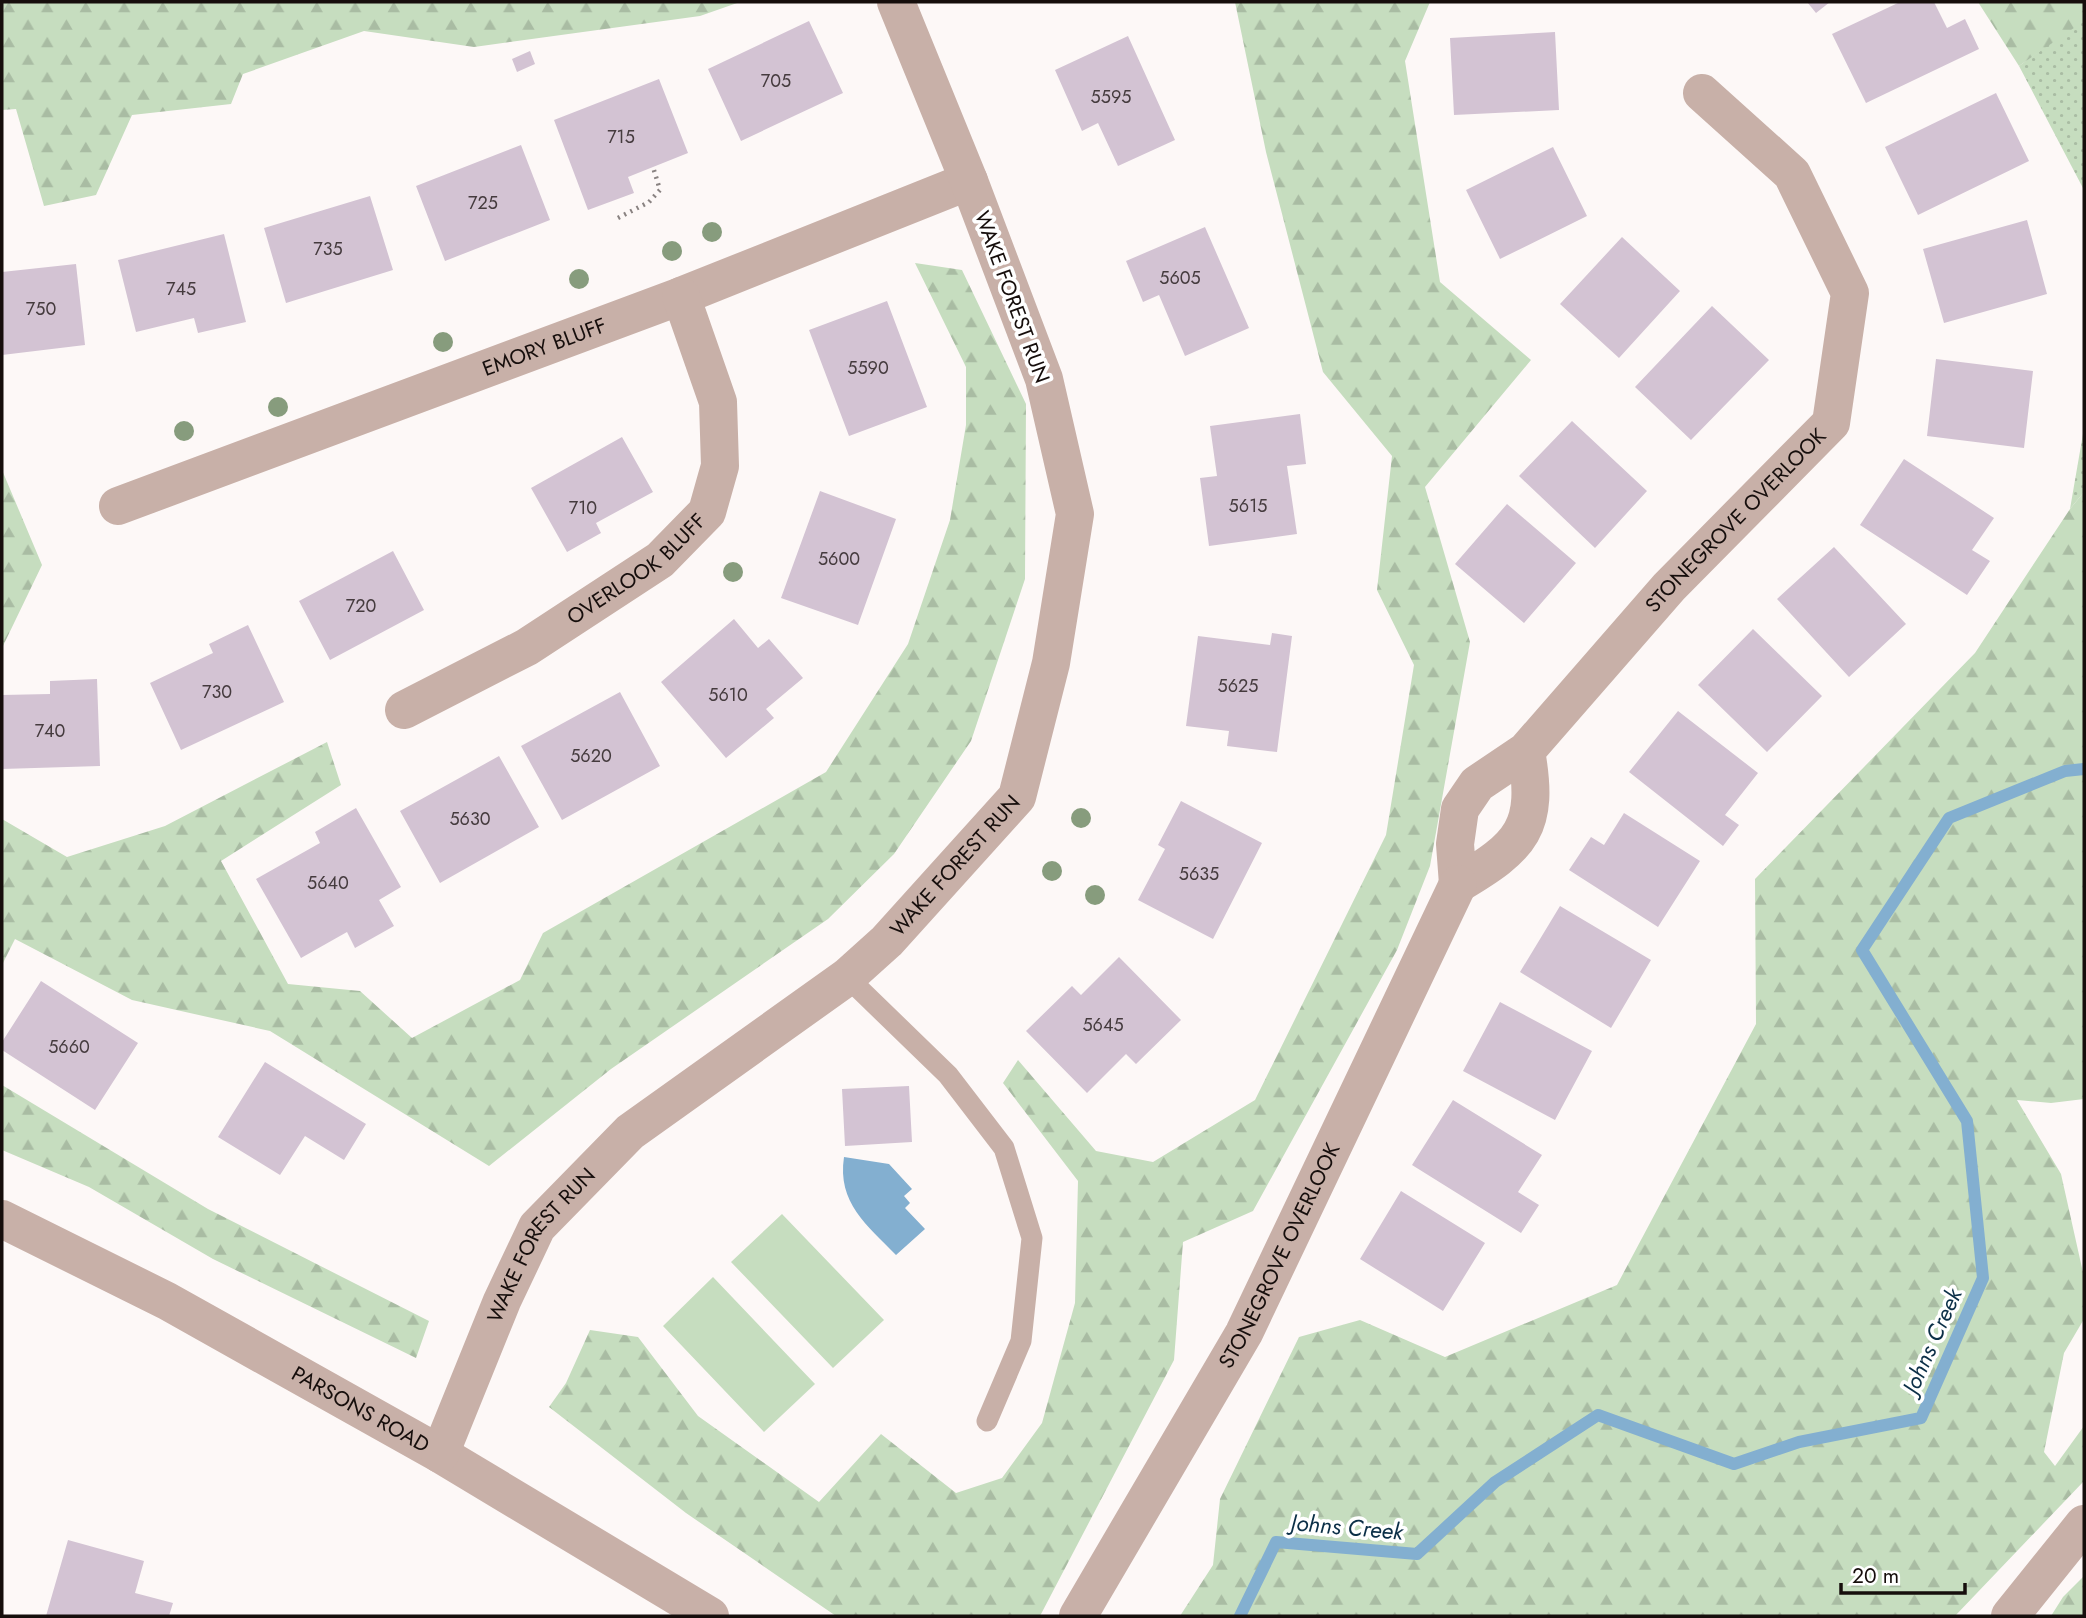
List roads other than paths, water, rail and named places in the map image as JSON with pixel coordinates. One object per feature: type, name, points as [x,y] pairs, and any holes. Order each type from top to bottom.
[{"type":"street","name":"WAKE FOREST RUN","points":[[440,1454],[502,1301],[537,1227],[630,1132],[847,977],[887,941],[1017,797],[1051,663],[1075,514],[1044,379],[969,181],[896,2]]},
{"type":"street","name":"STONEGROVE OVERLOOK","points":[[1078,1616],[1244,1332],[1458,884],[1455,844],[1460,808],[1477,784],[1526,751],[1669,587],[1831,424],[1850,293],[1792,174],[1702,93]]},
{"type":"street","name":"EMORY BLUFF","points":[[118,506],[681,296],[969,181]]},
{"type":"street","name":"OVERLOOK BLUFF","points":[[404,710],[527,647],[660,560],[707,512],[720,466],[719,402],[681,296]]},
{"type":"street","points":[[1458,884],[1492,863],[1519,840],[1527,822],[1532,781],[1526,751]]},
{"type":"street","name":"PARSONS ROAD","points":[[2,1219],[167,1301],[440,1454],[710,1616]]},
{"type":"street","points":[[2010,1616],[2084,1524]]},
{"type":"lane","points":[[847,977],[948,1075],[1004,1149],[1032,1238],[1021,1341],[987,1421]]},
{"type":"water","points":[[844,1157],[889,1164],[912,1189],[904,1196],[910,1203],[905,1208],[925,1229],[896,1255],[856,1212],[845,1187]]},
{"type":"waterway","name":"Johns Creek","points":[[1240,1616],[1276,1542],[1417,1554],[1495,1482],[1598,1415],[1734,1464],[1799,1442],[1921,1418],[1983,1278],[1967,1121],[1862,950],[1949,818],[2065,771],[2084,769]]}]
